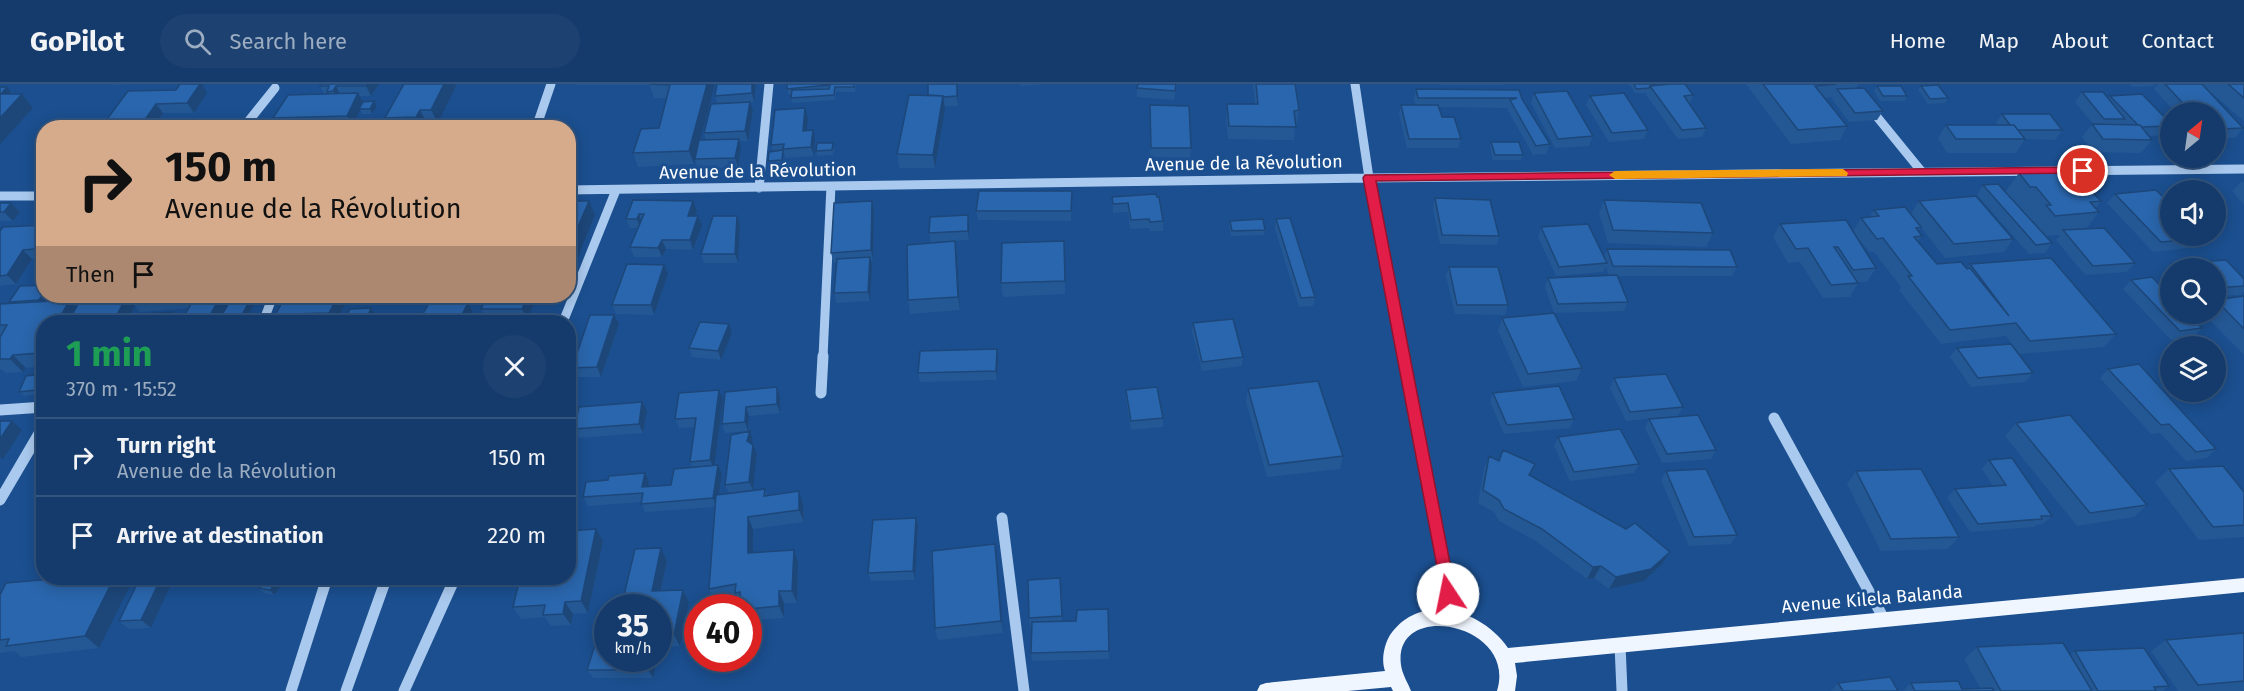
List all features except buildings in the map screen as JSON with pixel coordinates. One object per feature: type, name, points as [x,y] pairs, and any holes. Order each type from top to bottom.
[{"type":"main road","name":"Avenue Kilela Balanda","points":[[1504,656],[2244,585]]},
{"type":"main road","points":[[1266,691],[1399,685],[1391,663],[1392,649],[1398,636],[1408,626],[1421,619],[1436,616],[1452,617],[1469,622],[1483,630],[1496,642],[1509,671],[1506,691]]},
{"type":"street","points":[[539,120],[550,84]]},
{"type":"street","points":[[759,188],[769,84]]},
{"type":"street","points":[[1355,84],[1369,178],[1452,617]]},
{"type":"street","points":[[249,120],[275,88]]},
{"type":"street","points":[[1865,102],[1922,172]]},
{"type":"street","name":"Avenue de la Révolution","points":[[576,190],[1369,178],[2244,169]]},
{"type":"street","points":[[821,393],[831,186]]},
{"type":"street","points":[[576,290],[616,190]]},
{"type":"street","points":[[0,196],[36,196]]},
{"type":"street","points":[[0,410],[36,408]]},
{"type":"street","points":[[1774,418],[1884,619]]},
{"type":"street","points":[[0,500],[36,439]]},
{"type":"street","points":[[1002,518],[1024,691]]},
{"type":"street","points":[[291,691],[325,585]]},
{"type":"street","points":[[346,691],[384,585]]},
{"type":"street","points":[[404,691],[452,585]]},
{"type":"street","points":[[1620,645],[1622,691]]},
{"type":"slow traffic","points":[[1615,175],[1843,173]]},
{"type":"route","points":[[1448,594],[1369,178],[2083,171]]}]
